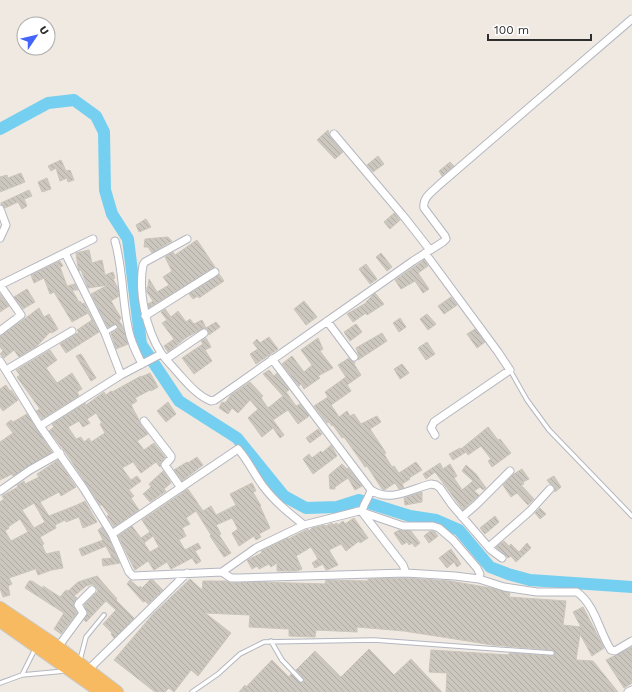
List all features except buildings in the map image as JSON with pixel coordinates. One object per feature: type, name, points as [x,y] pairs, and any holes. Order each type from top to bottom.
[{"type":"highway","points":[[0,608],[38,640],[117,692]]},
{"type":"highway","points":[[6,626],[58,647],[79,668],[97,691]]},
{"type":"street","points":[[187,238],[145,262],[143,265],[142,295],[145,316],[152,336],[162,356],[200,396],[211,401],[215,400],[272,359],[443,242],[446,238],[426,212],[423,204],[426,199],[439,185],[632,19]]},
{"type":"street","points":[[334,134],[405,218],[510,370],[434,422],[431,428],[435,435]]},
{"type":"street","points":[[0,209],[6,225],[0,238]]},
{"type":"street","points":[[0,331],[21,316],[0,285],[93,239]]},
{"type":"street","points":[[115,241],[120,258],[128,326],[136,352],[143,363]]},
{"type":"street","points":[[65,253],[104,333],[121,375]]},
{"type":"street","points":[[145,316],[215,272]]},
{"type":"street","points":[[327,321],[354,357]]},
{"type":"street","points":[[6,370],[72,331]]},
{"type":"street","points":[[40,426],[121,375],[143,363],[162,356],[204,333]]},
{"type":"street","points":[[272,359],[371,493],[388,496],[434,484],[443,491],[452,505],[489,547],[502,558]]},
{"type":"street","points":[[0,361],[40,426],[60,453],[112,534],[129,572],[133,576],[222,572],[256,548],[304,525],[362,509],[403,526],[433,526],[439,528],[453,540],[477,568],[480,574],[479,579]]},
{"type":"street","points":[[144,421],[171,456],[172,458],[165,465],[181,488]]},
{"type":"street","points":[[112,534],[238,449],[263,487],[282,508],[304,525]]},
{"type":"street","points":[[0,491],[30,470],[60,453]]},
{"type":"street","points":[[462,517],[510,471]]},
{"type":"street","points":[[489,547],[530,511],[550,489]]},
{"type":"street","points":[[362,509],[371,493]]},
{"type":"street","points":[[362,509],[402,565],[406,573]]},
{"type":"street","points":[[222,572],[231,578],[406,573],[479,579],[504,587],[537,592],[577,592],[588,604],[597,618],[611,650],[615,651],[632,642]]},
{"type":"street","points":[[79,668],[187,573]]},
{"type":"street","points":[[58,647],[83,614],[84,612],[78,606],[79,603],[92,590]]},
{"type":"street","points":[[628,692],[632,690]]},
{"type":"lane","points":[[104,333],[115,327]]},
{"type":"lane","points":[[510,370],[527,400],[548,430],[632,516]]},
{"type":"lane","points":[[0,683],[22,675],[79,668],[86,637],[104,615]]},
{"type":"lane","points":[[22,675],[38,640]]},
{"type":"lane","points":[[192,692],[218,674],[240,654],[264,642],[271,641],[374,640],[552,653]]},
{"type":"lane","points":[[271,641],[282,660],[301,680]]},
{"type":"waterway","points":[[0,129],[48,103],[74,100],[96,116],[104,132],[105,190],[112,214],[128,239],[141,344],[179,401],[237,438],[284,496],[306,508],[337,507],[359,500],[410,516],[436,520],[459,530],[490,567],[530,580],[632,587]]}]
